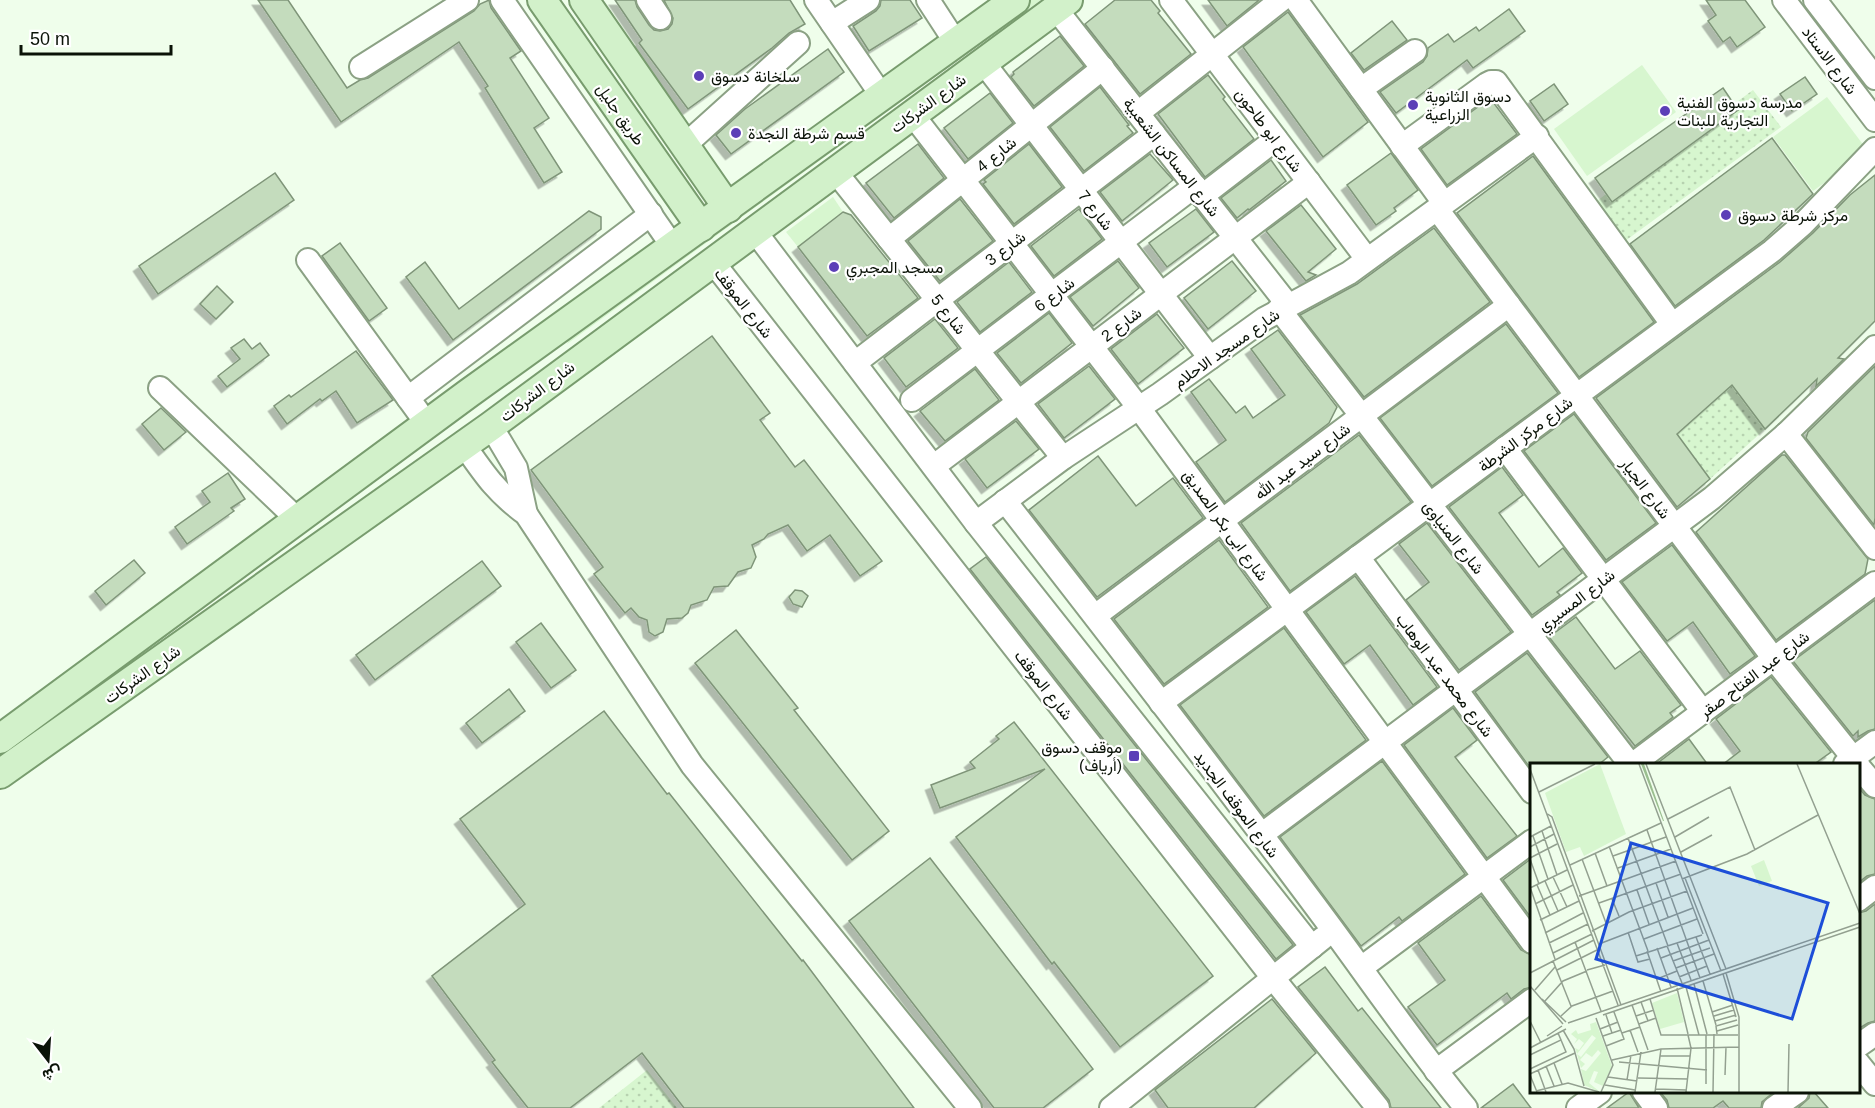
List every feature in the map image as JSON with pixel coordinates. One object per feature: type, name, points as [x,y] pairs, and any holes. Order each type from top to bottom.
[{"type":"main road","name":"طريق جليل","points":[[542,0],[701,227]]},
{"type":"main road","name":"طريق جليل","points":[[584,0],[728,208]]},
{"type":"main road","name":"شارع الشركات","points":[[0,739],[469,393],[1013,1]]},
{"type":"main road","name":"شارع الشركات","points":[[0,774],[491,426],[1062,4]]},
{"type":"main road","points":[[626,121],[653,101]]},
{"type":"main road","points":[[513,362],[534,394]]},
{"type":"main road","points":[[469,393],[491,426]]},
{"type":"main road","points":[[335,492],[356,522]]},
{"type":"street","points":[[361,67],[467,0]]},
{"type":"street","points":[[502,0],[673,247]]},
{"type":"street","points":[[816,0],[882,96]]},
{"type":"street","points":[[832,23],[868,0]]},
{"type":"street","points":[[928,0],[956,43]]},
{"type":"street","name":"شارع ابو طاحون","points":[[1171,0],[1367,259]]},
{"type":"street","points":[[1138,113],[1281,0]]},
{"type":"street","name":"شارع الجيار","points":[[1296,0],[1402,146],[1509,305],[1854,763]]},
{"type":"street","name":"شارع الاستاد","points":[[1784,0],[1871,106]]},
{"type":"street","name":"شارع الاستاد","points":[[1815,0],[1875,78]]},
{"type":"street","name":"شارع المساكن الشعبية","points":[[1062,4],[1102,68],[1235,237],[1284,307]]},
{"type":"street","points":[[684,146],[798,43]]},
{"type":"street","points":[[1361,89],[1415,51]]},
{"type":"street","name":"شارع 7","points":[[983,62],[1210,358]]},
{"type":"street","name":"شارع 4","points":[[889,238],[1102,68]]},
{"type":"street","points":[[1402,146],[1491,82],[1497,82],[1672,324]]},
{"type":"street","name":"شارع ابى بكر الصديق","points":[[912,114],[1139,408],[1530,939]]},
{"type":"street","name":"شارع 3","points":[[855,363],[1154,134]]},
{"type":"street","name":"شارع مسجد الاحلام","points":[[976,523],[1063,458],[1284,307],[1330,285],[1537,136]]},
{"type":"street","name":"شارع 6","points":[[912,400],[1121,243],[1276,139]]},
{"type":"street","name":"شارع مركز الشرطة","points":[[1161,703],[1788,238],[1875,149]]},
{"type":"street","name":"شارع 5","points":[[835,171],[1063,458]]},
{"type":"street","name":"شارع 2","points":[[934,466],[1309,182]]},
{"type":"street","points":[[408,398],[651,214]]},
{"type":"street","points":[[754,230],[976,523],[1312,947]]},
{"type":"street","points":[[308,260],[427,424]]},
{"type":"street","name":"شارع الموقف","points":[[712,261],[1273,978],[1378,1108]]},
{"type":"street","name":"شارع سيد عبد الله","points":[[1095,616],[1509,305]]},
{"type":"street","name":"شارع المنياوى","points":[[1284,307],[1361,416],[1629,763]]},
{"type":"street","name":"شارع المسيري","points":[[1261,835],[1720,492],[1786,434],[1875,347]]},
{"type":"street","points":[[160,388],[298,520]]},
{"type":"street","points":[[491,426],[516,468],[526,514]]},
{"type":"street","points":[[1786,434],[1875,548]]},
{"type":"street","points":[[464,445],[491,484],[508,501],[526,514],[692,765],[970,1108]]},
{"type":"street","points":[[1504,448],[1703,712]]},
{"type":"street","name":"شارع الموقف الجديد","points":[[1005,501],[1095,616],[1466,1108]]},
{"type":"street","name":"شارع محمد عبد الوهاب","points":[[1358,557],[1530,789]]},
{"type":"street","name":"شارع عبد الفتاح صقر","points":[[1634,763],[1875,583]]},
{"type":"street","points":[[1854,763],[1875,742]]},
{"type":"street","name":"شارع الجيار","points":[[1860,770],[1875,786]]},
{"type":"street","points":[[1361,968],[1530,842]]},
{"type":"street","points":[[1860,898],[1875,887]]},
{"type":"street","points":[[1112,1108],[1333,930]]},
{"type":"street","points":[[1436,1071],[1530,1001]]},
{"type":"street","points":[[1860,1045],[1875,1034]]},
{"type":"street","points":[[1860,1065],[1875,1084]]},
{"type":"street","points":[[1578,1108],[1599,1093]]},
{"type":"street","points":[[1645,1093],[1656,1108]]},
{"type":"street","points":[[1774,1108],[1796,1093]]},
{"type":"green space","points":[[1031,0],[1041,0],[567,344],[572,333]]},
{"type":"green space","points":[[1642,65],[1676,112],[1587,176],[1554,129]]},
{"type":"green space","points":[[1753,90],[1781,127],[1621,244],[1592,205],[1606,194],[1612,201],[1738,110],[1734,104]]},
{"type":"green space","points":[[1827,97],[1868,151],[1813,191],[1773,137]]},
{"type":"green space","points":[[833,197],[843,212],[798,247],[786,232]]},
{"type":"green space","points":[[1732,385],[1765,429],[1710,479],[1677,434]]},
{"type":"green space","points":[[647,1070],[677,1108],[599,1108]]},
{"type":"building","points":[[258,0],[288,0],[347,88],[368,78],[489,0],[491,8],[521,51],[510,58],[549,118],[534,128],[562,172],[544,183],[485,88],[488,86],[459,42],[341,122]]},
{"type":"building","name":"سلخانة دسوق","points":[[615,0],[635,0],[649,25],[654,30],[660,31],[668,29],[673,18],[664,0],[790,0],[805,24],[789,33],[688,109],[639,43],[642,40]]},
{"type":"building","points":[[881,0],[910,0],[922,18],[869,51],[853,26],[876,11]]},
{"type":"building","points":[[1115,0],[1151,0],[1160,11],[1158,13],[1191,54],[1140,94],[1085,24]]},
{"type":"building","points":[[1208,0],[1259,0],[1227,26]]},
{"type":"building","points":[[1706,0],[1745,0],[1765,27],[1737,47],[1730,37],[1723,42],[1708,21],[1716,15]]},
{"type":"building","points":[[1509,9],[1525,31],[1473,68],[1467,60],[1396,113],[1380,92],[1423,62],[1428,48],[1448,34],[1454,42],[1476,27],[1479,31]]},
{"type":"building","points":[[1288,12],[1368,122],[1323,157],[1243,47]]},
{"type":"building","points":[[1392,21],[1407,40],[1364,70],[1351,53]]},
{"type":"building","points":[[1060,36],[1084,66],[1034,106],[1011,77],[1013,72]]},
{"type":"building","points":[[828,49],[844,72],[731,154],[716,135],[745,109]]},
{"type":"building","points":[[1208,75],[1225,97],[1223,99],[1254,139],[1205,177],[1158,114]]},
{"type":"building","points":[[1805,77],[1817,94],[1792,111],[1780,94]]},
{"type":"building","points":[[1554,84],[1568,104],[1544,121],[1530,101]]},
{"type":"building","points":[[1100,87],[1133,133],[1084,171],[1050,127]]},
{"type":"building","points":[[1723,88],[1738,110],[1612,202],[1595,178]]},
{"type":"building","points":[[990,93],[1013,123],[968,159],[944,128]]},
{"type":"building","points":[[1490,98],[1517,134],[1447,185],[1421,149]]},
{"type":"building","name":"مركز شرطة دسوق","points":[[1772,138],[1813,194],[1764,240],[1675,306],[1630,244]]},
{"type":"building","points":[[918,144],[944,178],[894,218],[866,183]]},
{"type":"building","points":[[1029,144],[1062,187],[1014,224],[983,184],[986,182],[984,180]]},
{"type":"building","points":[[1391,153],[1418,190],[1394,208],[1396,211],[1376,225],[1347,185]]},
{"type":"building","points":[[1150,154],[1173,180],[1122,221],[1100,192]]},
{"type":"building","points":[[1533,156],[1654,322],[1579,377],[1457,213]]},
{"type":"building","points":[[1271,160],[1286,181],[1237,218],[1221,198]]},
{"type":"building","points":[[275,173],[294,200],[158,294],[139,266]]},
{"type":"building","points":[[1875,175],[1875,321],[1838,358],[1844,359],[1816,386],[1817,379],[1765,429],[1732,385],[1677,434],[1710,479],[1677,507],[1596,398],[1780,262],[1813,233],[1850,195]]},
{"type":"building","points":[[960,199],[993,241],[940,281],[908,241]]},
{"type":"building","points":[[1301,205],[1336,249],[1308,272],[1316,275],[1306,281],[1266,231]]},
{"type":"building","points":[[1079,209],[1102,239],[1054,276],[1031,246]]},
{"type":"building","points":[[1196,209],[1214,232],[1167,267],[1149,243]]},
{"type":"building","points":[[589,211],[601,217],[601,229],[453,340],[406,277],[425,262],[459,309]]},
{"type":"building","points":[[843,212],[851,215],[918,298],[867,336],[798,247]]},
{"type":"building","points":[[1434,228],[1490,302],[1364,397],[1300,315],[1357,284]]},
{"type":"building","points":[[340,243],[387,308],[369,321],[322,256]]},
{"type":"building","points":[[1118,261],[1139,288],[1093,326],[1070,297]]},
{"type":"building","points":[[1232,261],[1256,291],[1208,329],[1184,298]]},
{"type":"building","points":[[1009,262],[1032,292],[980,332],[957,302]]},
{"type":"building","points":[[217,286],[233,302],[216,319],[200,304]]},
{"type":"building","points":[[1049,313],[1072,343],[1021,383],[997,353]]},
{"type":"building","points":[[1157,314],[1184,348],[1138,384],[1111,349]]},
{"type":"building","points":[[935,319],[958,348],[906,387],[884,358]]},
{"type":"building","points":[[1506,324],[1558,393],[1432,486],[1380,418]]},
{"type":"building","points":[[1278,330],[1337,407],[1329,423],[1225,502],[1196,462],[1226,440],[1191,392],[1209,379],[1236,413],[1245,406],[1253,418],[1285,395],[1251,349]]},
{"type":"building","points":[[712,336],[770,413],[760,420],[795,467],[804,460],[882,561],[860,576],[830,535],[807,551],[788,525],[768,534],[764,539],[752,545],[756,557],[751,568],[738,572],[728,586],[714,587],[707,600],[691,605],[688,613],[682,618],[667,619],[663,632],[655,636],[649,632],[647,620],[639,617],[631,608],[625,613],[594,574],[603,567],[531,470]]},
{"type":"building","points":[[244,339],[252,349],[260,343],[269,355],[227,387],[218,376],[240,359],[231,348]]},
{"type":"building","points":[[356,351],[393,400],[357,423],[336,391],[322,401],[320,399],[287,424],[274,406],[289,395],[291,397]]},
{"type":"building","points":[[1089,366],[1115,399],[1064,438],[1038,404]]},
{"type":"building","points":[[1875,366],[1874,525],[1806,438],[1808,432]]},
{"type":"building","points":[[975,369],[999,400],[945,441],[920,411]]},
{"type":"building","points":[[161,408],[186,432],[164,450],[142,424]]},
{"type":"building","points":[[1574,414],[1656,523],[1606,560],[1524,451]]},
{"type":"building","points":[[1016,421],[1039,449],[987,488],[965,459]]},
{"type":"building","points":[[1359,435],[1411,502],[1290,591],[1241,523]]},
{"type":"building","points":[[1782,455],[1785,455],[1868,559],[1865,574],[1776,640],[1696,532]]},
{"type":"building","points":[[1098,456],[1136,506],[1173,478],[1203,518],[1097,597],[1029,510]]},
{"type":"building","points":[[1502,467],[1523,495],[1499,513],[1539,567],[1563,548],[1582,573],[1557,592],[1560,595],[1532,615],[1449,507]]},
{"type":"building","points":[[228,473],[245,499],[231,508],[234,511],[187,544],[175,527],[210,502],[202,491]]},
{"type":"building","points":[[1427,523],[1511,632],[1459,670],[1406,600],[1429,582],[1399,544]]},
{"type":"building","points":[[1219,540],[1268,607],[1164,684],[1114,619]]},
{"type":"building","points":[[1672,545],[1755,656],[1730,674],[1693,622],[1667,641],[1622,582]]},
{"type":"building","name":"موقف دسوق (أرياف)","points":[[986,557],[1293,945],[1276,959],[970,569]]},
{"type":"building","points":[[134,560],[145,573],[106,605],[95,591]]},
{"type":"building","points":[[482,561],[501,586],[375,680],[356,655]]},
{"type":"building","points":[[1355,576],[1437,687],[1413,705],[1370,645],[1344,664],[1306,612]]},
{"type":"building","points":[[795,590],[802,591],[808,596],[802,607],[793,604],[789,597]]},
{"type":"building","points":[[1875,600],[1875,729],[1858,737],[1858,731],[1853,736],[1793,661]]},
{"type":"building","points":[[1576,617],[1615,669],[1640,651],[1681,705],[1670,713],[1673,717],[1635,746],[1549,637]]},
{"type":"building","points":[[541,623],[576,670],[551,688],[516,642]]},
{"type":"building","points":[[1284,628],[1366,740],[1264,816],[1180,705]]},
{"type":"building","points":[[736,630],[798,708],[794,710],[889,831],[852,860],[695,663]]},
{"type":"building","points":[[1527,653],[1608,757],[1600,763],[1530,763],[1528,765],[1475,692]]},
{"type":"building","points":[[1771,677],[1831,752],[1816,763],[1725,763],[1740,751],[1716,719]]},
{"type":"building","points":[[509,689],[525,711],[482,743],[466,723]]},
{"type":"building","points":[[1453,708],[1477,740],[1455,757],[1517,836],[1487,858],[1404,745]]},
{"type":"building","points":[[604,711],[667,794],[669,793],[803,960],[914,1108],[684,1108],[642,1053],[570,1108],[528,1108],[492,1062],[495,1060],[432,976],[525,904],[460,819]]},
{"type":"building","points":[[1014,722],[1213,976],[1120,1047],[1054,962],[1052,964],[956,837],[1045,769],[940,808],[931,785],[975,768],[970,762],[999,739],[996,736]]},
{"type":"building","points":[[1689,739],[1707,763],[1658,763]]},
{"type":"building","points":[[1382,761],[1465,874],[1402,921],[1399,917],[1361,946],[1280,837]]},
{"type":"building","points":[[1860,789],[1865,795],[1875,799],[1875,874],[1860,881]]},
{"type":"building","points":[[930,858],[1093,1069],[1043,1108],[994,1108],[849,921]]},
{"type":"building","points":[[1530,860],[1530,916],[1503,880]]},
{"type":"building","points":[[1481,896],[1521,950],[1530,954],[1530,988],[1524,989],[1511,999],[1507,993],[1437,1045],[1408,1007],[1445,980],[1418,943]]},
{"type":"building","points":[[1875,904],[1875,1021],[1860,1028],[1860,912]]},
{"type":"building","points":[[1325,967],[1358,1011],[1362,1008],[1441,1108],[1391,1108],[1389,1100],[1298,987]]},
{"type":"building","points":[[1272,999],[1316,1053],[1254,1108],[1168,1108],[1155,1090]]},
{"type":"building","points":[[1513,1084],[1531,1108],[1481,1108]]},
{"type":"building","points":[[1630,1093],[1639,1108],[1607,1108]]},
{"type":"building","points":[[1661,1093],[1773,1093],[1762,1102],[1761,1108],[1729,1108],[1723,1101],[1713,1108],[1669,1108],[1667,1100]]},
{"type":"building","points":[[1810,1093],[1815,1093],[1828,1108],[1798,1108],[1809,1098]]},
{"type":"place","name":"سلخانة دسوق","points":[[699,76]]},
{"type":"place","name":"دسوق الثانوية الزراعية","points":[[1413,105]]},
{"type":"place","name":"مدرسة دسوق الفنية التجارية للبنات","points":[[1665,111]]},
{"type":"place","name":"قسم شرطة النجدة","points":[[736,133]]},
{"type":"place","name":"مركز شرطة دسوق","points":[[1726,215]]},
{"type":"place","name":"مسجد المجبري","points":[[834,267]]},
{"type":"place","name":"موقف دسوق (أرياف)","points":[[1134,756]]}]
